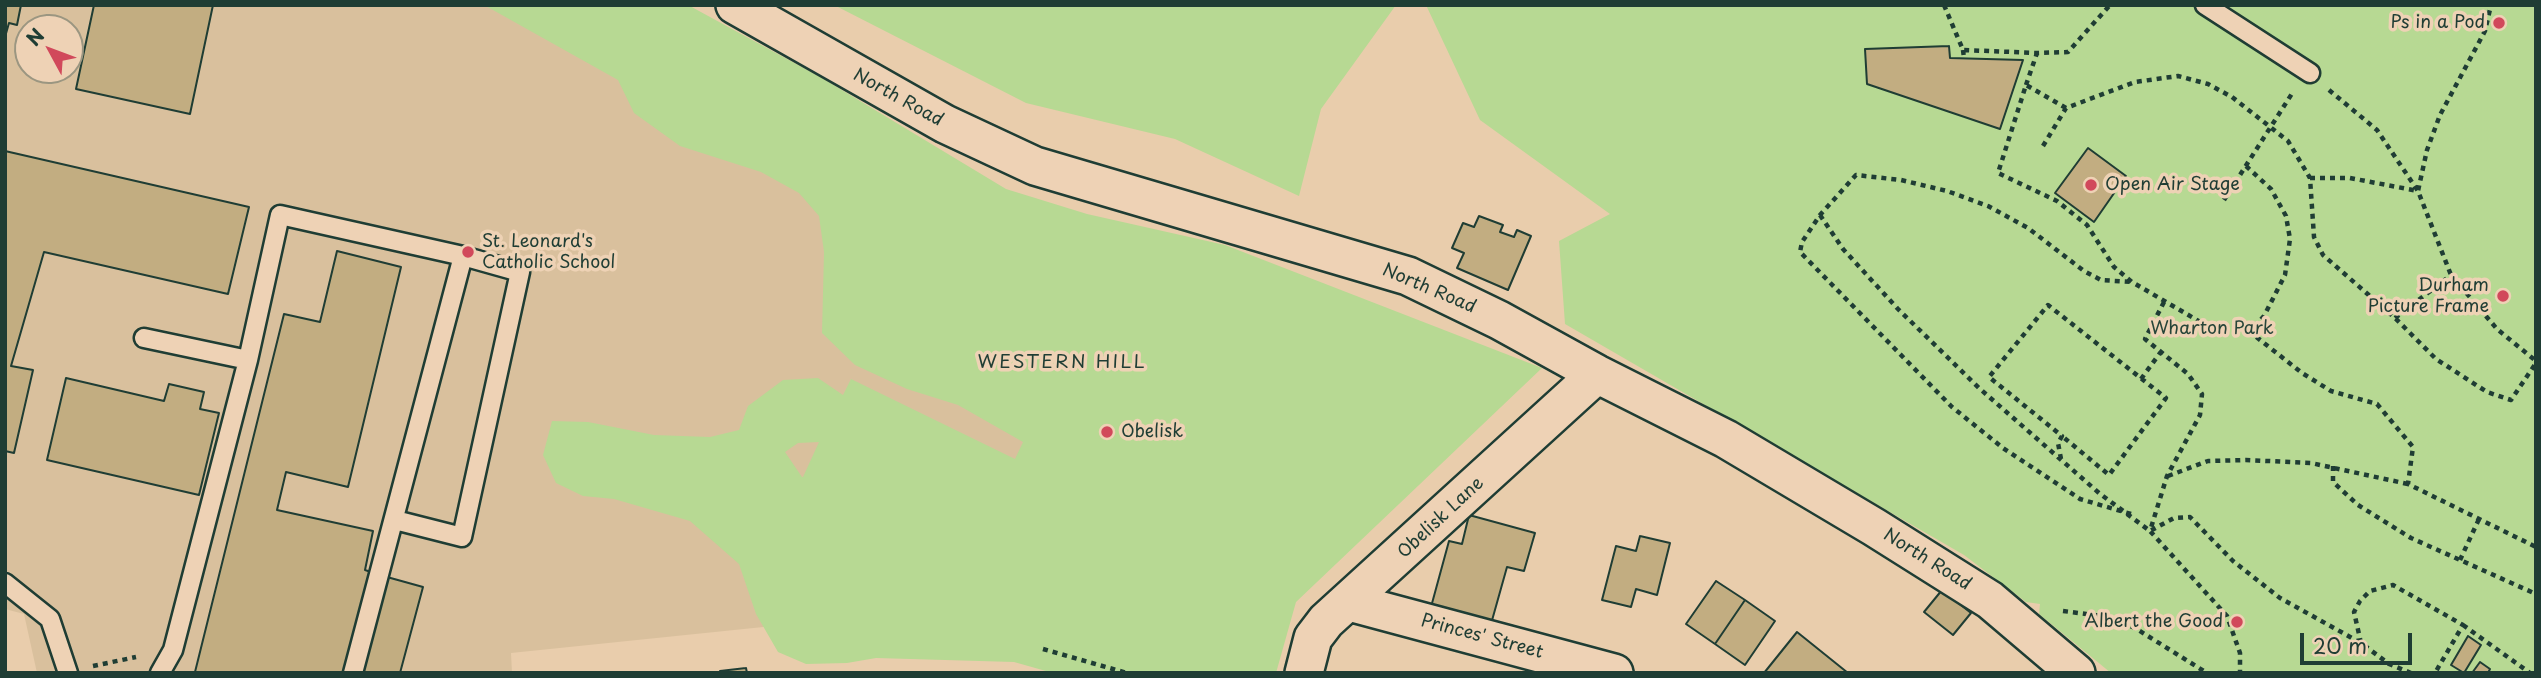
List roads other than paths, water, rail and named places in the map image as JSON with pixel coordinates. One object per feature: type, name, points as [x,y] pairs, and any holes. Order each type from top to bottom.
[{"type":"street","name":"North Road","points":[[735,5],[945,124],[1035,166],[1408,276],[1499,320],[1597,374],[1726,439],[1897,542],[1990,600],[2076,673]]},
{"type":"street","name":"Obelisk Lane","points":[[1304,673],[1314,638],[1325,621],[1597,374]]},
{"type":"street","name":"Princes' Street","points":[[1349,602],[1614,673]]},
{"type":"lane","points":[[2205,5],[2310,73]]},
{"type":"lane","points":[[160,673],[173,650],[248,360],[280,215],[463,256],[520,272],[461,537],[395,520]]},
{"type":"lane","points":[[353,673],[463,256]]},
{"type":"lane","points":[[144,338],[248,360]]},
{"type":"lane","points":[[5,583],[50,619],[67,672]]},
{"type":"place","name":"Ps in a Pod","points":[[2499,23]]},
{"type":"place","name":"Open Air Stage","points":[[2091,185]]},
{"type":"place","name":"St. Leonard's Catholic School","points":[[468,252]]},
{"type":"place","name":"Durham Picture Frame","points":[[2503,296]]},
{"type":"place","name":"Obelisk","points":[[1107,432]]},
{"type":"place","name":"Albert the Good","points":[[2237,622]]},
{"type":"district","name":"WESTERN HILL","points":[[1062,363]]},
{"type":"park label","name":"Wharton Park","points":[[2212,329]]}]
